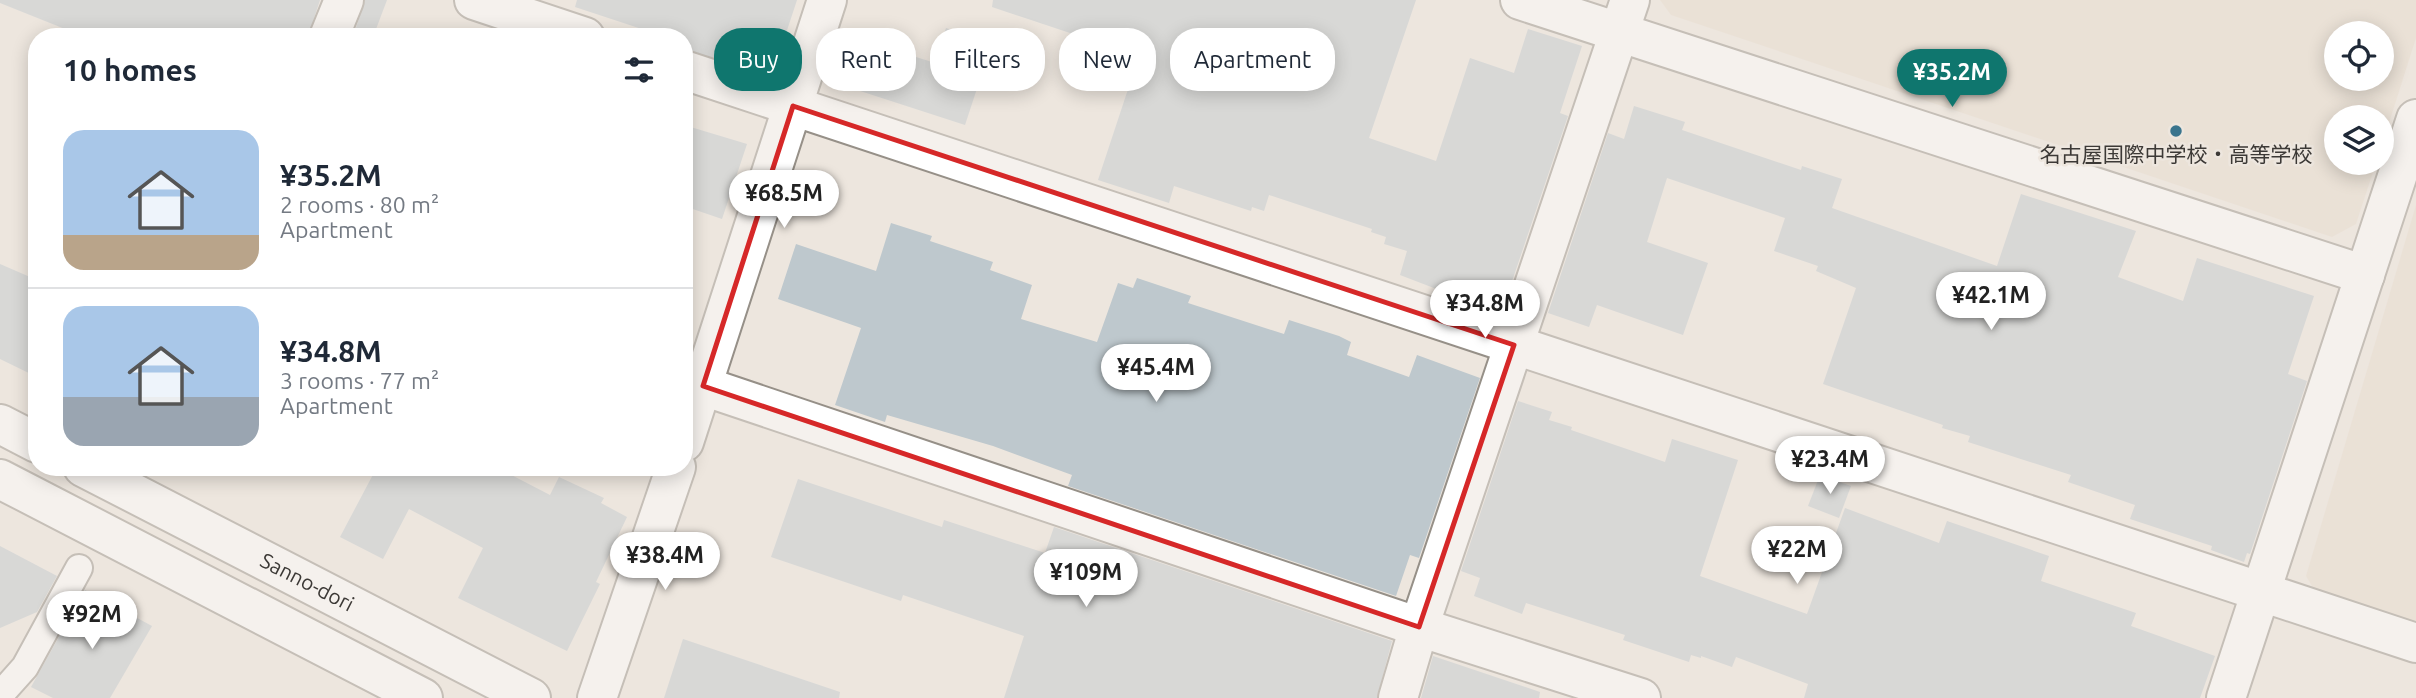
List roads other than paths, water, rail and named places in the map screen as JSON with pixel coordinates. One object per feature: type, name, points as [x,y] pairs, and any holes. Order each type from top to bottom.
[{"type":"street","points":[[333,28],[344,0]]},
{"type":"street","points":[[474,0],[558,28]]},
{"type":"street","points":[[693,415],[827,0]]},
{"type":"street","points":[[1520,0],[1624,16],[2365,275]]},
{"type":"street","points":[[1398,698],[1419,627],[1624,16]]},
{"type":"street","points":[[693,72],[2416,643]]},
{"type":"street","points":[[2226,698],[2416,119]]},
{"type":"street","points":[[703,386],[1419,627],[1641,698]]},
{"type":"street","points":[[0,424],[28,438]]},
{"type":"street","name":"Sanno-dori","points":[[109,476],[531,698]]},
{"type":"street","points":[[597,698],[673,476]]},
{"type":"street","points":[[0,479],[424,698]]},
{"type":"lane","points":[[0,695],[26,667],[79,568]]},
{"type":"place","name":"名古屋国際中学校・高等学校","points":[[2176,131]]}]
